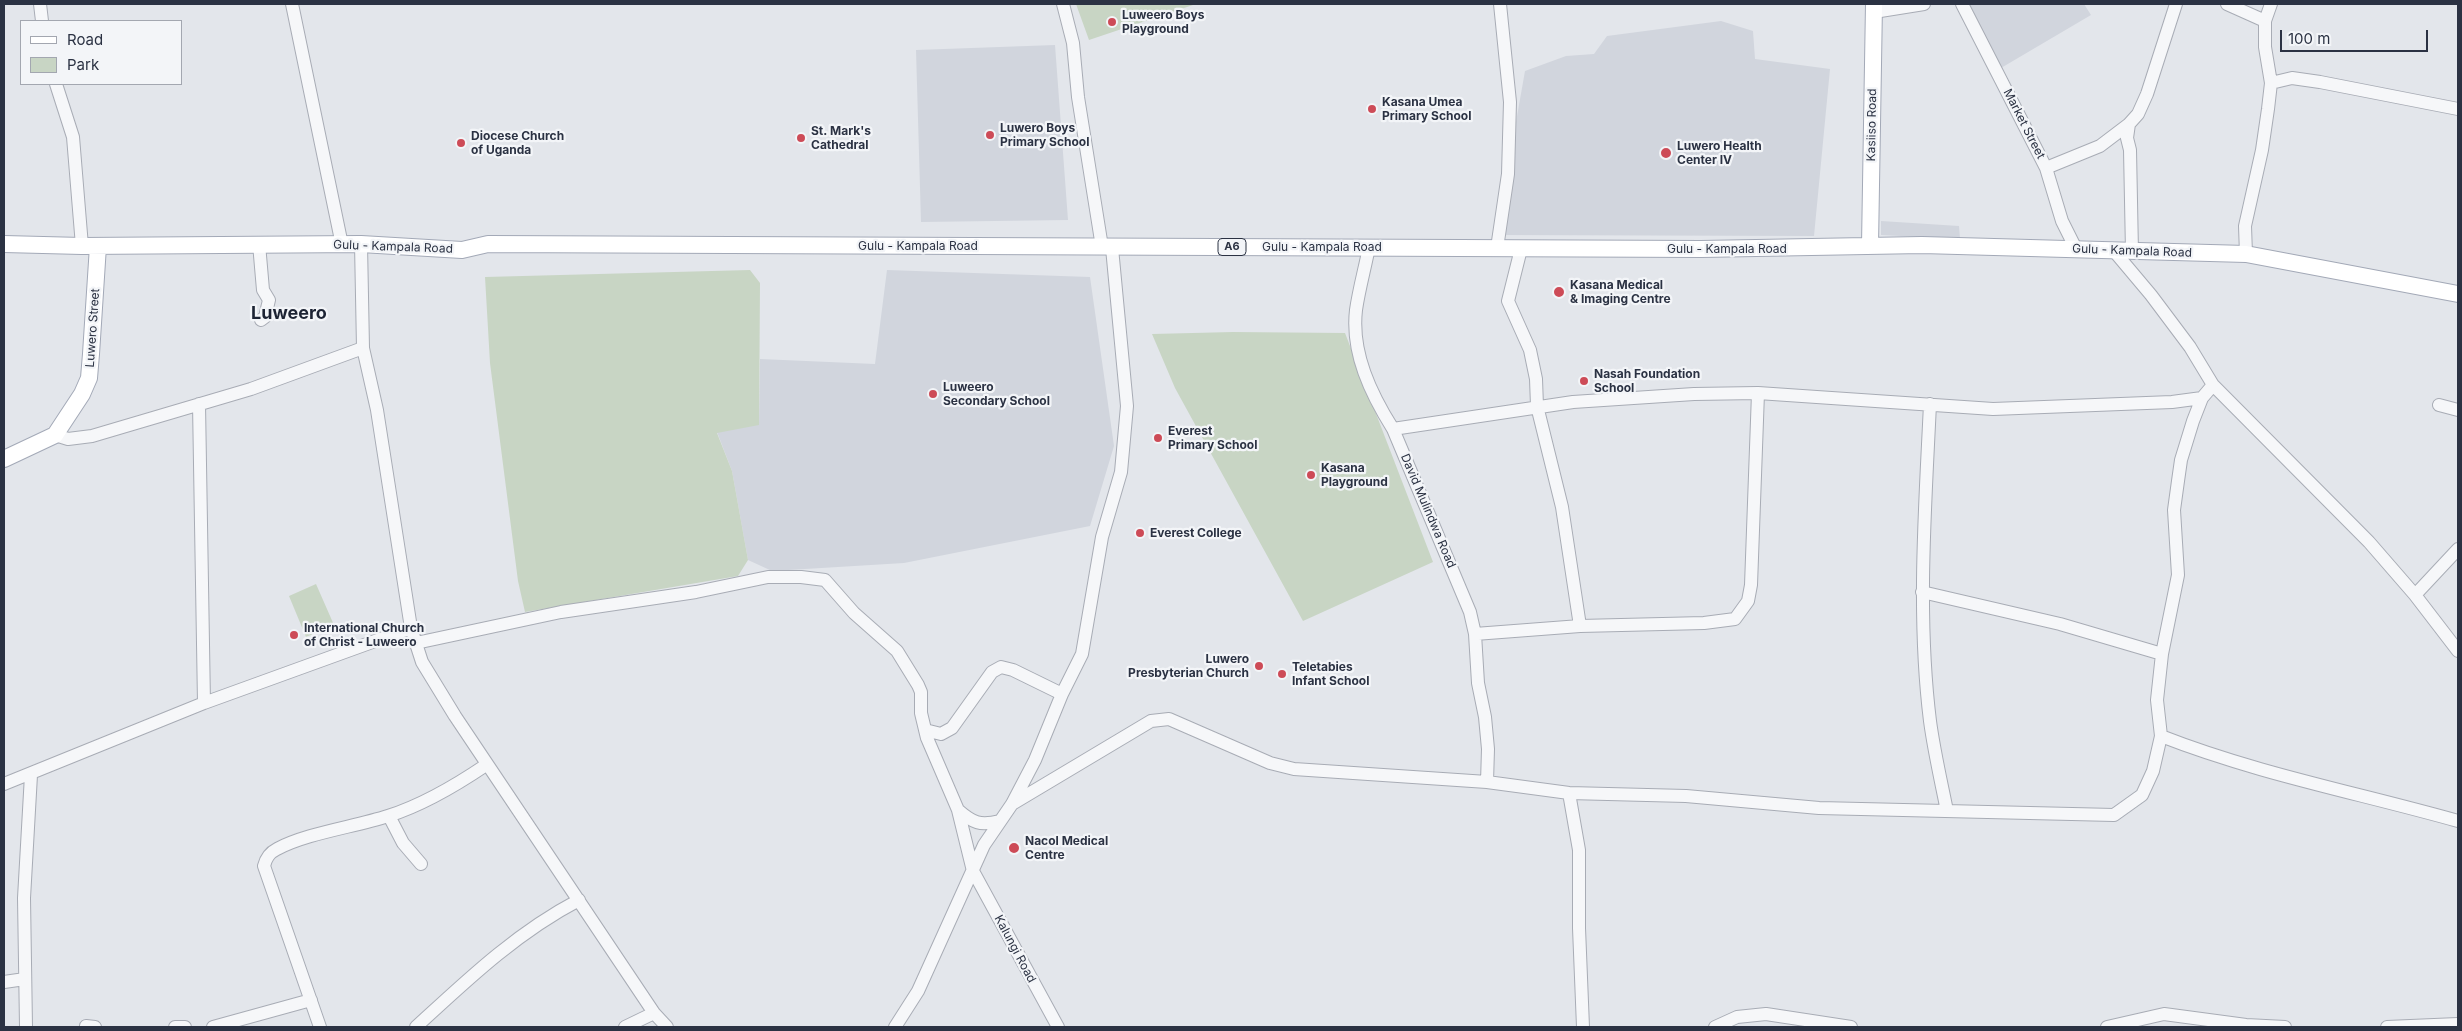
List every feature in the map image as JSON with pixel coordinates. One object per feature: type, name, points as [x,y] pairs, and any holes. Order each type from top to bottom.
[{"type":"main road","name":"Kasiiso Road","points":[[1870,246],[1874,8]]},
{"type":"main road","name":"Gulu - Kampala Road","points":[[4,244],[98,246],[361,244],[462,250],[488,244],[1107,248],[1369,246],[1520,249],[1785,249],[1922,244],[2076,248],[2132,252],[2246,254],[2458,294]]},
{"type":"main road","name":"Luwero Street","points":[[4,459],[54,435],[74,409],[88,378],[98,246]]},
{"type":"street","points":[[40,4],[42,20]]},
{"type":"street","points":[[292,4],[342,244]]},
{"type":"street","points":[[895,1027],[918,991],[984,845],[1012,804],[1035,760],[1062,694],[1082,654],[1102,538],[1123,458],[1127,406],[1107,248],[1078,97],[1073,43],[1063,4]]},
{"type":"street","points":[[1497,248],[1508,174],[1510,102],[1500,4]]},
{"type":"street","points":[[1874,8],[1924,4]]},
{"type":"street","name":"Market Street","points":[[1962,4],[2046,168],[2062,222],[2076,248]]},
{"type":"street","points":[[2046,168],[2100,146],[2129,124],[2138,114],[2176,4]]},
{"type":"street","points":[[2227,4],[2265,20]]},
{"type":"street","points":[[2246,254],[2245,226],[2262,150],[2271,83],[2265,47],[2265,20],[2271,4]]},
{"type":"street","points":[[2271,83],[2292,78],[2458,109]]},
{"type":"street","points":[[56,85],[73,137],[82,246]]},
{"type":"street","points":[[2129,124],[2132,252]]},
{"type":"street","points":[[259,244],[263,290],[269,300],[265,317],[261,320]]},
{"type":"street","points":[[361,244],[363,348],[377,410],[411,628],[422,662],[486,765],[579,900],[654,1014],[667,1027]]},
{"type":"street","name":"David Mulindwa Road","points":[[1369,246],[1356,310],[1357,346],[1368,380],[1393,428],[1463,593],[1475,634],[1478,684],[1488,749],[1488,782]]},
{"type":"street","points":[[1520,249],[1508,301],[1530,350],[1536,379],[1537,406],[1562,508],[1580,626]]},
{"type":"street","points":[[2114,251],[2151,295],[2190,347],[2214,385],[2369,542],[2415,595],[2458,651]]},
{"type":"street","points":[[54,435],[68,439],[92,436],[251,389],[363,348]]},
{"type":"street","points":[[1012,804],[1151,721],[1159,719],[1181,722],[1270,763],[1294,769],[1488,782],[1570,793],[1686,796],[1819,808],[2114,814],[2142,795],[2153,770],[2161,736],[2157,700],[2162,654],[2178,575],[2174,510],[2181,460],[2202,398],[2214,385]]},
{"type":"street","points":[[1393,428],[1537,406],[1694,394],[1758,393],[1993,409],[2172,402],[2202,398]]},
{"type":"street","points":[[1475,634],[1580,626],[1704,623],[1735,619],[1748,600],[1751,585],[1758,393]]},
{"type":"street","points":[[199,404],[204,703]]},
{"type":"street","points":[[1930,404],[1922,592],[1924,649],[1930,722],[1947,811]]},
{"type":"street","points":[[2439,405],[2458,410]]},
{"type":"street","points":[[2415,595],[2458,550]]},
{"type":"street","name":"Kalungi Road","points":[[416,643],[552,614],[696,592],[768,577],[819,578],[829,583],[850,610],[897,651],[921,692],[921,713],[925,730],[958,810],[972,871],[1058,1027]]},
{"type":"street","points":[[1922,592],[2060,624],[2162,654]]},
{"type":"street","points":[[4,784],[31,775],[204,703],[411,628]]},
{"type":"street","points":[[925,730],[941,734],[952,728],[989,676],[1001,667],[1013,670],[1062,694]]},
{"type":"street","points":[[2161,736],[2205,753],[2293,780],[2458,821]]},
{"type":"street","points":[[320,1027],[264,866],[266,860],[274,850],[285,845],[389,816],[442,793],[486,765]]},
{"type":"street","points":[[26,1027],[24,898],[31,775]]},
{"type":"street","points":[[1570,793],[1579,850],[1578,928],[1583,1027]]},
{"type":"street","points":[[958,810],[974,823],[980,825],[1000,821]]},
{"type":"street","points":[[389,816],[403,843],[421,864]]},
{"type":"street","points":[[416,1027],[503,949],[546,918],[579,900]]},
{"type":"street","points":[[4,982],[24,979]]},
{"type":"street","points":[[213,1027],[311,1000]]},
{"type":"street","points":[[625,1027],[654,1014]]},
{"type":"street","points":[[1715,1027],[1737,1017],[1766,1014],[1851,1027]]},
{"type":"street","points":[[2106,1027],[2164,1014],[2246,1026],[2285,1027]]},
{"type":"street","points":[[2386,1027],[2458,1024]]},
{"type":"street","points":[[175,1027],[185,1027]]},
{"type":"shaded area","points":[[1967,4],[2084,4],[2091,15],[2001,68]]},
{"type":"shaded area","name":"Luwero Health Center IV","points":[[1721,21],[1753,31],[1755,59],[1830,69],[1814,236],[1496,235],[1525,71],[1566,56],[1594,54],[1607,36]]},
{"type":"shaded area","name":"Luwero Boys Primary School","points":[[1055,45],[1068,220],[921,222],[916,50]]},
{"type":"shaded area","points":[[1881,221],[1959,226],[1960,239],[1881,235]]},
{"type":"shaded area","name":"Luweero Secondary School","points":[[887,270],[1090,277],[1114,446],[1090,526],[904,563],[772,571],[748,560],[732,471],[717,432],[759,424],[760,359],[875,364]]},
{"type":"green space","name":"Luweero Boys Playground","points":[[1076,4],[1196,4],[1089,40]]},
{"type":"green space","points":[[750,270],[760,283],[759,425],[717,433],[732,471],[748,560],[738,576],[525,612],[518,581],[490,363],[485,277]]},
{"type":"green space","name":"Kasana Playground","points":[[1233,332],[1345,333],[1433,562],[1303,621],[1175,388],[1152,334]]},
{"type":"green space","points":[[316,584],[334,625],[306,637],[289,596]]},
{"type":"place","name":"Luweero Boys Playground","points":[[1112,22]]},
{"type":"place","name":"Kasana Umea Primary School","points":[[1372,109]]},
{"type":"place","name":"Luwero Boys Primary School","points":[[990,135]]},
{"type":"place","name":"St. Mark's Cathedral","points":[[801,138]]},
{"type":"place","name":"Diocese Church of Uganda","points":[[461,143]]},
{"type":"place","name":"Luwero Health Center IV","points":[[1666,153]]},
{"type":"place","name":"Kasana Medical & Imaging Centre","points":[[1559,292]]},
{"type":"place","name":"Nasah Foundation School","points":[[1584,381]]},
{"type":"place","name":"Luweero Secondary School","points":[[933,394]]},
{"type":"place","name":"Everest Primary School","points":[[1158,438]]},
{"type":"place","name":"Kasana Playground","points":[[1311,475]]},
{"type":"place","name":"Everest College","points":[[1140,533]]},
{"type":"place","name":"International Church of Christ - Luweero","points":[[294,635]]},
{"type":"place","name":"Luwero Presbyterian Church","points":[[1259,666]]},
{"type":"place","name":"Teletabies Infant School","points":[[1282,674]]},
{"type":"place","name":"Nacol Medical Centre","points":[[1014,848]]},
{"type":"district","name":"Luweero","points":[[289,314]]}]
